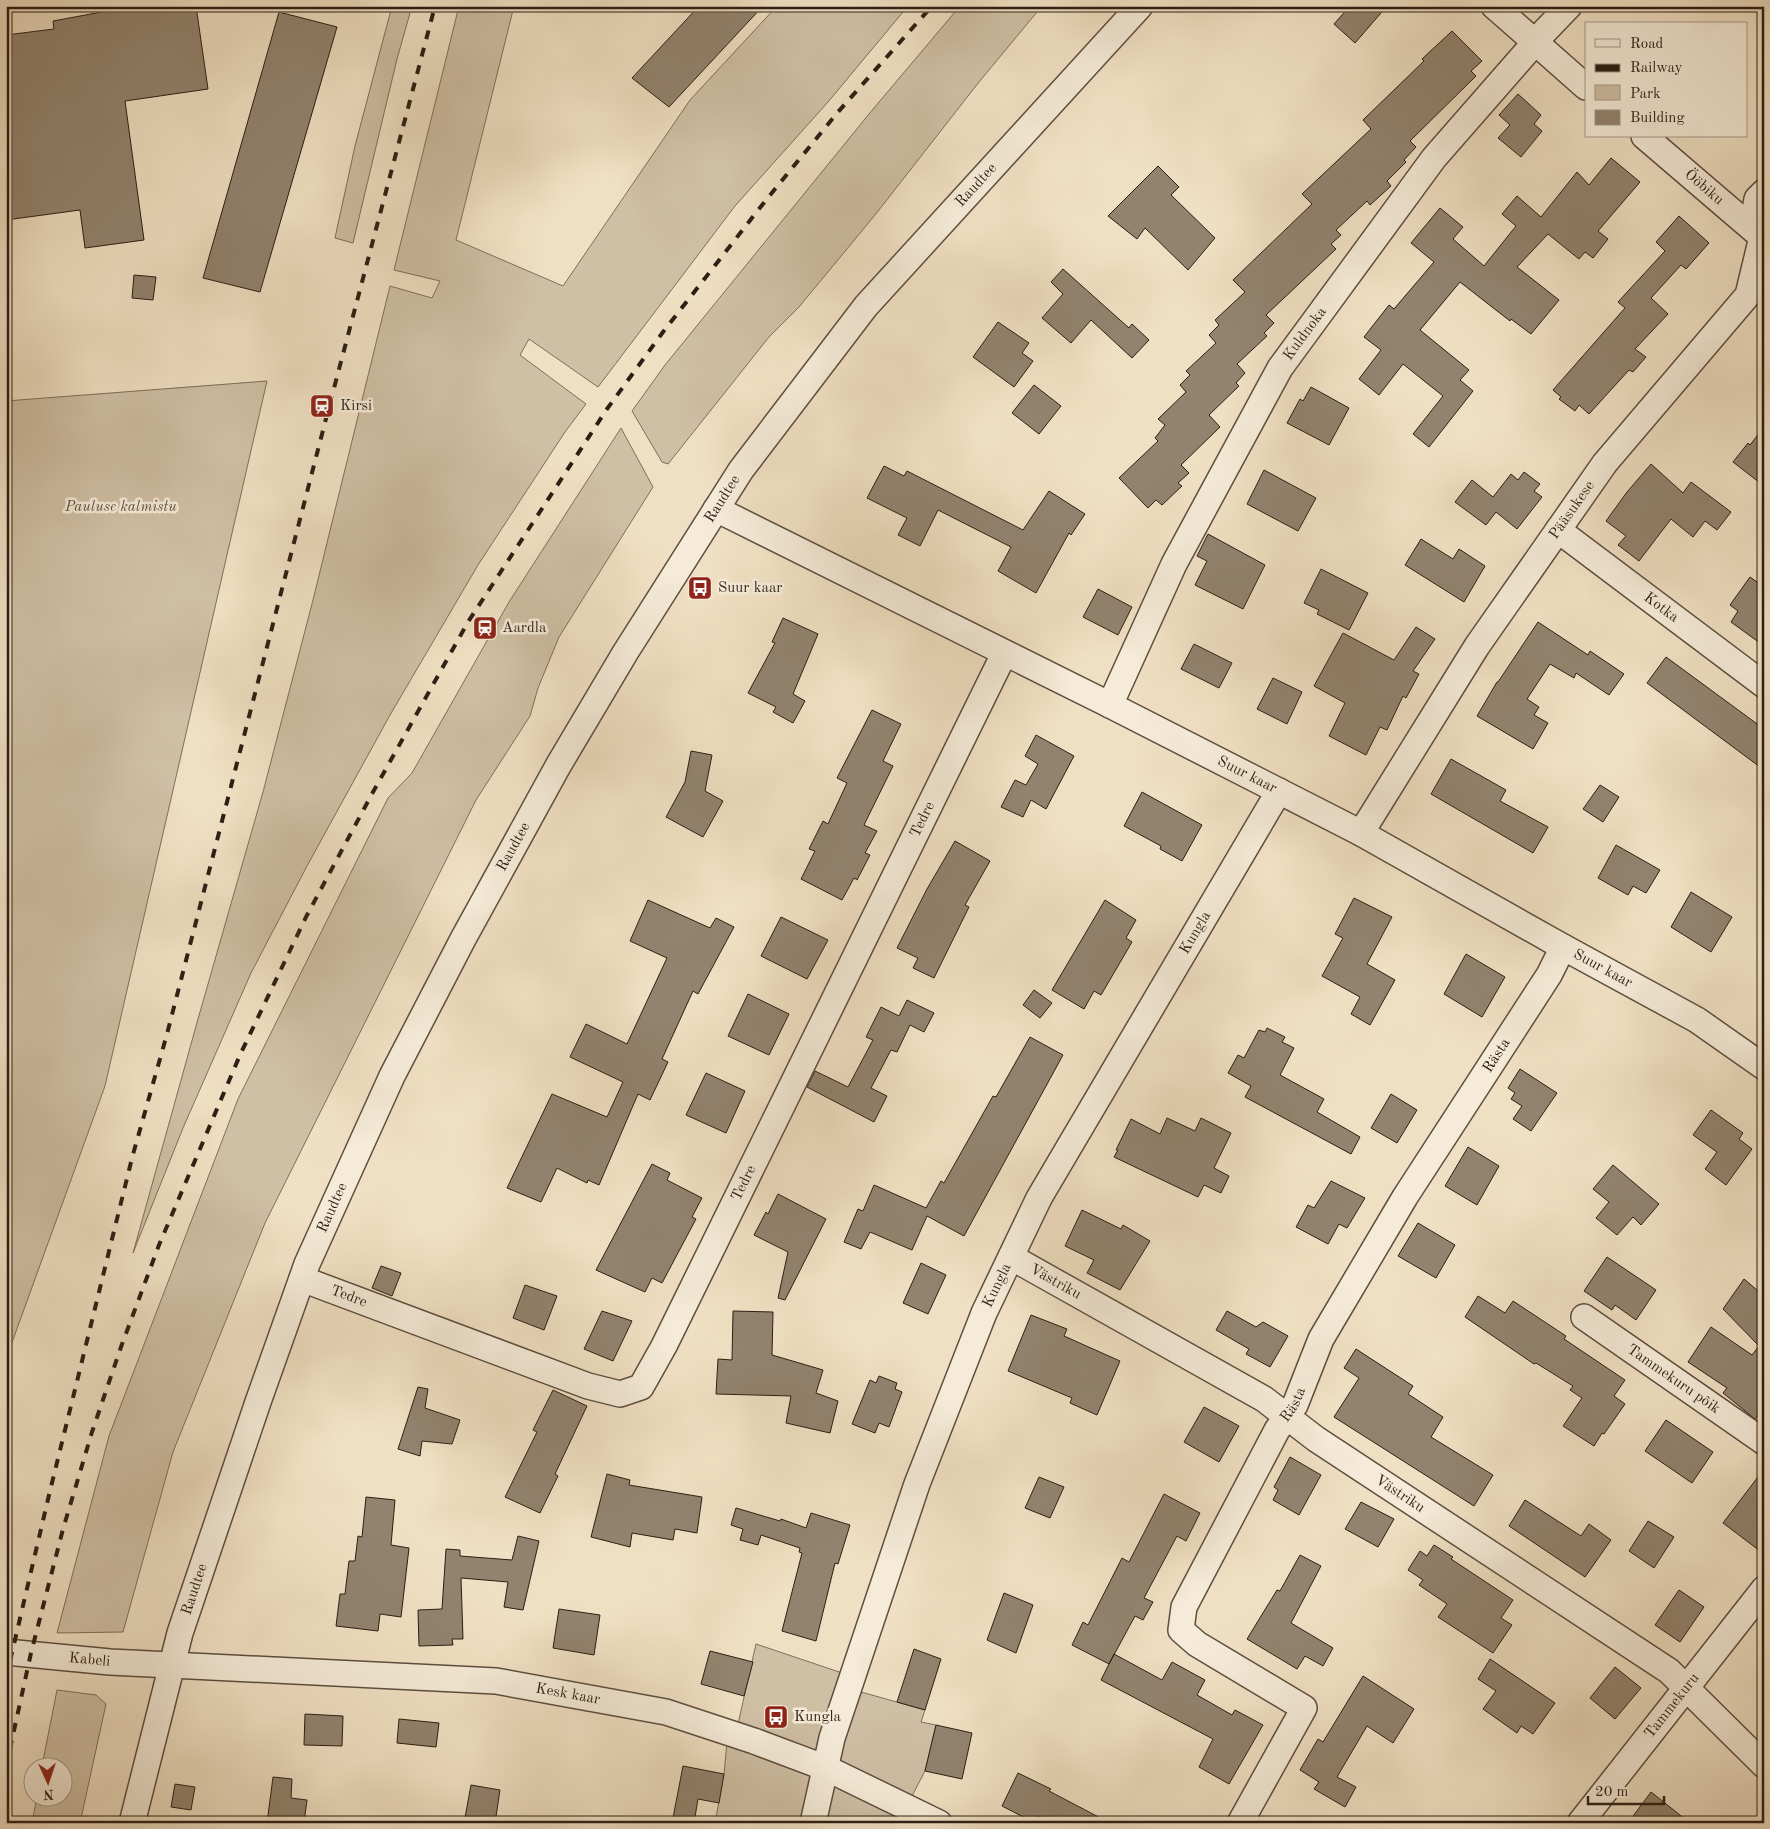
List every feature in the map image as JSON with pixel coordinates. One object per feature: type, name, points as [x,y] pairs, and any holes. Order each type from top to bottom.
[{"type":"street","name":"Raudtee","points":[[132,1823],[180,1633],[258,1402],[302,1279],[392,1076],[463,939],[558,766],[625,653],[741,470],[866,306],[1140,6]]},
{"type":"street","points":[[1494,6],[1585,86]]},
{"type":"street","name":"Kuldnoka","points":[[1110,705],[1174,564],[1280,368],[1434,158],[1569,6]]},
{"type":"street","name":"Ööbiku","points":[[1646,138],[1763,238]]},
{"type":"street","points":[[1763,238],[1754,216],[1758,199],[1764,192]]},
{"type":"street","name":"Pääsukese","points":[[1361,833],[1477,646],[1605,463],[1748,295],[1763,238]]},
{"type":"street","name":"Suur kaar","points":[[716,509],[1004,654],[1110,705],[1361,833],[1697,1020],[1764,1067]]},
{"type":"street","name":"Kotka","points":[[1558,530],[1764,685]]},
{"type":"street","name":"Tedre","points":[[302,1279],[588,1386],[620,1394],[641,1387],[664,1346],[1004,654]]},
{"type":"street","name":"Kungla","points":[[813,1823],[832,1738],[917,1484],[984,1313],[1038,1198],[1279,791]]},
{"type":"street","name":"Rästa","points":[[1240,1823],[1304,1708],[1198,1644],[1182,1630],[1184,1607],[1277,1430],[1295,1406],[1321,1339],[1405,1197],[1549,975],[1563,947]]},
{"type":"street","name":"Västriku","points":[[1011,1257],[1264,1399],[1316,1439],[1669,1672],[1764,1765]]},
{"type":"street","name":"Tammekuru põik","points":[[1584,1317],[1764,1442]]},
{"type":"street","name":"Tammekuru","points":[[1580,1823],[1764,1589]]},
{"type":"street","name":"Kabeli","points":[[6,1652],[110,1662],[173,1664]]},
{"type":"street","name":"Kesk kaar","points":[[173,1664],[496,1681],[666,1712],[754,1741],[826,1768],[939,1823]]},
{"type":"green space","points":[[392,6],[412,6],[397,59],[353,243],[335,238],[355,146]]},
{"type":"green space","points":[[459,6],[514,6],[456,240],[563,286],[690,100],[777,6],[908,6],[828,102],[735,206],[598,387],[529,339],[520,355],[586,404],[565,432],[478,565],[390,715],[307,866],[251,973],[183,1128],[133,1253],[263,792],[313,600],[390,286],[432,298],[440,281],[394,270]]},
{"type":"green space","points":[[960,6],[1042,6],[799,307],[769,337],[668,464],[662,462],[632,411],[665,365],[869,114]]},
{"type":"green space","name":"Pauluse kalmistu","points":[[267,381],[105,1086],[6,1359],[6,401]]},
{"type":"green space","points":[[621,428],[653,487],[559,637],[538,688],[530,716],[476,800],[265,1223],[173,1452],[123,1632],[57,1633],[109,1436],[238,1099],[388,798],[412,773],[509,602]]},
{"type":"green space","points":[[756,1644],[857,1678],[854,1690],[925,1710],[921,1722],[936,1725],[925,1771],[898,1823],[715,1823],[724,1774],[728,1731],[736,1733]]},
{"type":"green space","points":[[57,1690],[96,1695],[106,1704],[80,1823],[32,1823],[35,1806],[72,1806],[72,1756],[44,1756]]},
{"type":"building","points":[[134,6],[196,6],[208,89],[125,101],[144,240],[85,248],[80,210],[6,220],[6,35],[54,29],[53,21]]},
{"type":"building","points":[[699,6],[763,6],[669,107],[632,78]]},
{"type":"building","points":[[1350,6],[1387,6],[1355,43],[1334,24]]},
{"type":"building","points":[[279,12],[337,27],[260,292],[203,278]]},
{"type":"building","points":[[1452,31],[1482,61],[1471,71],[1476,76],[1410,141],[1416,147],[1404,160],[1406,162],[1387,181],[1391,186],[1370,205],[1367,201],[1336,230],[1341,235],[1331,244],[1336,249],[1266,315],[1274,323],[1264,333],[1267,336],[1237,364],[1245,373],[1236,383],[1239,386],[1209,415],[1220,427],[1181,465],[1189,473],[1178,483],[1182,486],[1162,505],[1156,500],[1148,508],[1119,478],[1158,441],[1155,438],[1165,425],[1158,419],[1186,392],[1180,385],[1190,375],[1186,371],[1216,343],[1209,335],[1219,325],[1215,320],[1245,292],[1233,280],[1312,204],[1302,194],[1371,129],[1363,120]]},
{"type":"building","points":[[1518,94],[1541,115],[1534,124],[1542,131],[1521,157],[1498,138],[1510,125],[1499,115]]},
{"type":"building","points":[[1611,158],[1640,182],[1598,231],[1608,239],[1593,258],[1585,252],[1579,259],[1548,234],[1517,267],[1559,300],[1531,334],[1511,319],[1510,321],[1460,282],[1420,330],[1469,370],[1460,380],[1473,391],[1429,447],[1413,434],[1443,396],[1403,364],[1379,395],[1359,379],[1381,350],[1364,337],[1389,305],[1394,309],[1434,262],[1411,243],[1440,208],[1463,227],[1453,239],[1484,266],[1516,226],[1502,214],[1517,196],[1541,217],[1577,172],[1589,185]]},
{"type":"building","points":[[1158,166],[1179,187],[1171,195],[1215,238],[1188,270],[1145,228],[1137,239],[1108,216]]},
{"type":"building","points":[[1679,216],[1709,243],[1686,269],[1681,265],[1651,298],[1668,314],[1635,349],[1646,357],[1633,372],[1629,370],[1589,414],[1579,405],[1575,411],[1559,399],[1561,397],[1553,390],[1625,308],[1618,302],[1665,251],[1656,242]]},
{"type":"building","points":[[1063,269],[1129,328],[1132,324],[1149,340],[1132,358],[1091,320],[1071,343],[1042,318],[1063,294],[1051,282]]},
{"type":"building","points":[[134,275],[156,277],[153,300],[132,298]]},
{"type":"building","points":[[998,322],[1029,343],[1022,353],[1033,361],[1014,387],[973,357]]},
{"type":"building","points":[[1034,385],[1061,406],[1039,434],[1012,413]]},
{"type":"building","points":[[1311,387],[1349,408],[1329,445],[1287,423],[1300,399],[1303,401]]},
{"type":"building","points":[[1764,427],[1764,486],[1733,462]]},
{"type":"building","points":[[1651,464],[1683,493],[1691,482],[1731,512],[1717,530],[1705,521],[1693,537],[1671,519],[1639,561],[1618,545],[1626,536],[1606,521]]},
{"type":"building","points":[[884,466],[904,476],[907,471],[1023,530],[1049,491],[1085,514],[1071,535],[1069,533],[1036,593],[998,571],[1011,547],[938,510],[920,546],[898,535],[907,518],[867,498]]},
{"type":"building","points":[[1264,470],[1316,498],[1298,531],[1247,504]]},
{"type":"building","points":[[1524,472],[1540,484],[1534,491],[1542,497],[1517,529],[1496,512],[1486,525],[1455,502],[1472,480],[1493,497],[1511,474],[1518,480]]},
{"type":"building","points":[[1208,534],[1265,565],[1243,609],[1195,585],[1207,561],[1197,556]]},
{"type":"building","points":[[1421,539],[1453,559],[1459,549],[1485,566],[1464,602],[1405,565]]},
{"type":"building","points":[[1321,569],[1368,593],[1349,630],[1317,614],[1319,610],[1304,603]]},
{"type":"building","points":[[1750,577],[1764,587],[1764,646],[1731,622],[1738,611],[1730,605]]},
{"type":"building","points":[[1098,589],[1132,607],[1118,635],[1083,617]]},
{"type":"building","points":[[783,618],[818,634],[793,694],[805,701],[793,723],[773,712],[776,707],[748,693],[775,643],[772,642]]},
{"type":"building","points":[[1538,622],[1588,655],[1590,651],[1624,674],[1609,695],[1576,673],[1574,678],[1550,664],[1527,699],[1539,707],[1534,715],[1548,723],[1533,749],[1477,716],[1497,682]]},
{"type":"building","points":[[1416,627],[1435,639],[1413,671],[1419,674],[1406,698],[1403,696],[1387,730],[1380,727],[1366,755],[1329,736],[1345,703],[1314,686],[1343,633],[1394,660]]},
{"type":"building","points":[[1194,644],[1232,663],[1219,688],[1181,669]]},
{"type":"building","points":[[1666,657],[1764,729],[1764,770],[1647,683]]},
{"type":"building","points":[[1273,678],[1302,692],[1287,724],[1257,709]]},
{"type":"building","points":[[872,710],[901,724],[883,761],[893,766],[864,825],[877,831],[865,853],[870,855],[857,880],[854,878],[842,900],[801,879],[815,851],[809,849],[823,821],[828,824],[847,783],[837,778]]},
{"type":"building","points":[[1036,735],[1074,756],[1046,809],[1031,800],[1023,817],[1001,807],[1015,780],[1026,785],[1038,764],[1025,756]]},
{"type":"building","points":[[691,751],[712,755],[705,791],[723,801],[703,837],[666,817],[685,782]]},
{"type":"building","points":[[1451,759],[1506,790],[1500,801],[1548,827],[1533,853],[1431,794]]},
{"type":"building","points":[[1600,785],[1619,797],[1603,822],[1583,809]]},
{"type":"building","points":[[1142,792],[1202,825],[1182,861],[1160,849],[1161,846],[1124,826]]},
{"type":"building","points":[[955,841],[990,861],[965,905],[969,907],[934,978],[913,968],[918,958],[897,948],[927,889]]},
{"type":"building","points":[[1616,845],[1660,870],[1646,893],[1633,886],[1628,895],[1598,878]]},
{"type":"building","points":[[1691,892],[1732,917],[1711,952],[1671,927]]},
{"type":"building","points":[[1354,898],[1392,917],[1367,964],[1395,980],[1370,1025],[1351,1014],[1360,997],[1322,976],[1343,938],[1335,934]]},
{"type":"building","points":[[648,900],[710,928],[716,918],[734,927],[698,994],[693,991],[662,1059],[668,1062],[650,1100],[638,1094],[599,1185],[588,1180],[587,1183],[557,1168],[541,1202],[507,1188],[552,1094],[607,1117],[623,1082],[570,1057],[586,1024],[627,1044],[667,958],[630,941]]},
{"type":"building","points":[[1105,900],[1136,920],[1126,938],[1132,942],[1101,995],[1094,991],[1084,1009],[1052,990]]},
{"type":"building","points":[[781,917],[828,940],[807,979],[761,956]]},
{"type":"building","points":[[1466,954],[1505,977],[1482,1017],[1444,994]]},
{"type":"building","points":[[1034,990],[1052,1003],[1040,1018],[1023,1005]]},
{"type":"building","points":[[748,994],[789,1014],[769,1055],[728,1036]]},
{"type":"building","points":[[907,1000],[934,1013],[924,1032],[910,1025],[897,1052],[891,1050],[871,1088],[887,1096],[874,1122],[807,1087],[815,1071],[848,1087],[873,1040],[866,1037],[881,1007],[899,1016]]},
{"type":"building","points":[[1267,1028],[1285,1037],[1282,1042],[1294,1048],[1280,1075],[1324,1099],[1317,1112],[1360,1137],[1351,1154],[1245,1097],[1251,1086],[1228,1073],[1238,1055],[1244,1058],[1259,1030],[1265,1032]]},
{"type":"building","points":[[1030,1037],[1063,1055],[964,1236],[927,1216],[912,1250],[870,1232],[861,1249],[844,1242],[858,1209],[863,1211],[874,1185],[926,1208],[941,1181],[944,1183],[993,1096],[996,1097]]},
{"type":"building","points":[[1520,1069],[1557,1093],[1531,1131],[1513,1119],[1522,1106],[1511,1099],[1515,1093],[1508,1088]]},
{"type":"building","points":[[706,1073],[745,1091],[726,1133],[686,1115]]},
{"type":"building","points":[[1391,1094],[1417,1110],[1397,1143],[1371,1128]]},
{"type":"building","points":[[1711,1110],[1743,1133],[1739,1139],[1752,1149],[1726,1185],[1705,1169],[1717,1152],[1693,1135]]},
{"type":"building","points":[[1167,1118],[1195,1131],[1201,1118],[1231,1133],[1214,1168],[1229,1176],[1221,1193],[1204,1185],[1198,1197],[1114,1157],[1131,1119],[1160,1134]]},
{"type":"building","points":[[1468,1147],[1499,1166],[1477,1205],[1445,1186]]},
{"type":"building","points":[[652,1164],[670,1173],[667,1180],[702,1198],[692,1217],[696,1219],[662,1283],[652,1278],[645,1292],[596,1270]]},
{"type":"building","points":[[1613,1165],[1659,1204],[1641,1225],[1633,1217],[1617,1235],[1596,1218],[1609,1202],[1593,1189]]},
{"type":"building","points":[[1331,1181],[1365,1198],[1347,1228],[1339,1224],[1328,1244],[1296,1227],[1308,1205],[1314,1208]]},
{"type":"building","points":[[778,1194],[826,1219],[785,1300],[778,1298],[788,1252],[754,1235]]},
{"type":"building","points":[[1082,1210],[1121,1229],[1123,1225],[1150,1241],[1120,1290],[1087,1273],[1094,1260],[1065,1246]]},
{"type":"building","points":[[1418,1223],[1455,1245],[1436,1278],[1398,1256]]},
{"type":"building","points":[[1607,1257],[1656,1290],[1636,1320],[1615,1305],[1612,1310],[1584,1291]]},
{"type":"building","points":[[921,1263],[946,1275],[928,1314],[903,1303]]},
{"type":"building","points":[[381,1266],[401,1273],[392,1296],[372,1288]]},
{"type":"building","points":[[1744,1279],[1764,1296],[1764,1408],[1755,1419],[1723,1393],[1727,1388],[1688,1362],[1711,1327],[1752,1355],[1759,1346],[1723,1309]]},
{"type":"building","points":[[525,1285],[557,1296],[544,1330],[513,1318]]},
{"type":"building","points":[[1478,1296],[1505,1313],[1513,1301],[1566,1336],[1564,1339],[1625,1380],[1614,1396],[1625,1404],[1594,1446],[1563,1426],[1582,1398],[1570,1390],[1573,1386],[1536,1363],[1534,1364],[1465,1317]]},
{"type":"building","points":[[602,1311],[632,1321],[613,1361],[584,1349]]},
{"type":"building","points":[[733,1311],[773,1312],[772,1355],[823,1370],[816,1393],[838,1401],[830,1433],[786,1423],[791,1396],[716,1394],[718,1359],[732,1360]]},
{"type":"building","points":[[1227,1311],[1256,1327],[1263,1322],[1288,1336],[1270,1367],[1246,1354],[1249,1349],[1216,1330]]},
{"type":"building","points":[[1031,1315],[1067,1329],[1064,1336],[1120,1361],[1097,1415],[1070,1403],[1072,1398],[1008,1371]]},
{"type":"building","points":[[1356,1349],[1413,1386],[1408,1394],[1443,1417],[1431,1437],[1493,1475],[1474,1506],[1334,1417],[1359,1378],[1344,1368]]},
{"type":"building","points":[[879,1376],[897,1383],[895,1389],[902,1392],[889,1427],[879,1423],[875,1433],[852,1424],[870,1380],[876,1383]]},
{"type":"building","points":[[418,1387],[428,1389],[425,1408],[460,1420],[452,1444],[422,1441],[420,1456],[398,1449]]},
{"type":"building","points":[[553,1390],[587,1406],[555,1474],[558,1476],[540,1513],[505,1497],[537,1432],[533,1430]]},
{"type":"building","points":[[1204,1407],[1239,1426],[1219,1462],[1184,1442]]},
{"type":"building","points":[[1666,1420],[1713,1452],[1692,1483],[1645,1451]]},
{"type":"building","points":[[1290,1457],[1321,1475],[1299,1515],[1273,1500],[1278,1490],[1274,1487]]},
{"type":"building","points":[[1764,1469],[1764,1554],[1723,1523]]},
{"type":"building","points":[[607,1474],[630,1480],[629,1485],[702,1497],[697,1533],[675,1529],[673,1540],[632,1533],[630,1547],[591,1537]]},
{"type":"building","points":[[1039,1477],[1064,1487],[1050,1518],[1025,1508]]},
{"type":"building","points":[[1164,1494],[1200,1513],[1186,1541],[1177,1536],[1144,1598],[1153,1602],[1143,1620],[1135,1616],[1109,1664],[1072,1645],[1083,1622],[1088,1625],[1122,1558],[1129,1562]]},
{"type":"building","points":[[366,1497],[395,1500],[391,1545],[409,1548],[401,1617],[380,1614],[378,1631],[336,1626],[340,1594],[345,1594],[349,1561],[355,1561],[358,1536],[362,1537]]},
{"type":"building","points":[[1525,1500],[1581,1536],[1589,1524],[1611,1540],[1585,1577],[1509,1526]]},
{"type":"building","points":[[1361,1502],[1394,1519],[1378,1547],[1345,1529]]},
{"type":"building","points":[[736,1508],[780,1521],[781,1519],[806,1528],[811,1513],[850,1525],[838,1564],[835,1563],[816,1641],[782,1631],[802,1553],[799,1552],[800,1548],[761,1535],[758,1545],[740,1540],[743,1529],[731,1525]]},
{"type":"building","points":[[1648,1521],[1674,1537],[1654,1568],[1629,1551]]},
{"type":"building","points":[[518,1536],[539,1541],[523,1610],[504,1607],[508,1582],[461,1578],[463,1639],[452,1639],[453,1645],[419,1646],[418,1610],[442,1609],[446,1549],[460,1550],[460,1556],[512,1560]]},
{"type":"building","points":[[1434,1545],[1453,1557],[1451,1559],[1513,1600],[1501,1618],[1512,1625],[1493,1653],[1438,1617],[1447,1604],[1419,1585],[1423,1580],[1408,1570],[1420,1551],[1427,1556]]},
{"type":"building","points":[[1300,1555],[1321,1566],[1291,1623],[1333,1648],[1323,1666],[1305,1656],[1297,1669],[1247,1639],[1277,1590],[1280,1591]]},
{"type":"building","points":[[1679,1590],[1704,1607],[1680,1642],[1655,1625]]},
{"type":"building","points":[[1004,1593],[1033,1605],[1016,1653],[987,1640]]},
{"type":"building","points":[[559,1609],[600,1615],[594,1655],[553,1648]]},
{"type":"building","points":[[914,1649],[941,1659],[925,1710],[897,1702]]},
{"type":"building","points":[[710,1651],[753,1662],[744,1696],[701,1684]]},
{"type":"building","points":[[1114,1654],[1162,1680],[1172,1662],[1205,1680],[1197,1695],[1232,1715],[1235,1710],[1263,1725],[1229,1784],[1199,1767],[1213,1739],[1101,1680]]},
{"type":"building","points":[[1490,1659],[1555,1703],[1533,1734],[1521,1726],[1517,1733],[1483,1709],[1496,1691],[1478,1679]]},
{"type":"building","points":[[1615,1667],[1641,1688],[1615,1719],[1590,1698]]},
{"type":"building","points":[[1363,1676],[1414,1709],[1393,1743],[1367,1726],[1337,1777],[1356,1787],[1345,1807],[1314,1789],[1319,1782],[1300,1770],[1318,1739],[1323,1742]]},
{"type":"building","points":[[305,1714],[343,1716],[342,1746],[304,1745]]},
{"type":"building","points":[[399,1719],[439,1723],[436,1747],[397,1743]]},
{"type":"building","points":[[936,1725],[972,1733],[962,1779],[925,1771]]},
{"type":"building","points":[[683,1766],[724,1774],[719,1803],[698,1799],[694,1823],[672,1823]]},
{"type":"building","points":[[1018,1773],[1051,1789],[1049,1791],[1110,1823],[1052,1823],[1038,1816],[1035,1823],[1002,1806]]},
{"type":"building","points":[[273,1777],[292,1779],[291,1798],[307,1800],[304,1823],[267,1823]]},
{"type":"building","points":[[175,1784],[195,1787],[191,1810],[171,1807]]},
{"type":"building","points":[[471,1785],[500,1790],[495,1823],[464,1823]]},
{"type":"building","points":[[1651,1792],[1690,1823],[1628,1823]]},
{"type":"railway","points":[[6,1678],[132,1158],[167,1034],[435,6]]},
{"type":"railway","points":[[6,1767],[31,1653],[63,1529],[92,1432],[121,1347],[159,1245],[240,1055],[306,917],[468,622],[607,409],[663,332],[766,200],[838,112],[932,6]]},
{"type":"place","name":"Kirsi","points":[[322,406]]},
{"type":"place","name":"Suur kaar","points":[[700,588]]},
{"type":"place","name":"Aardla","points":[[485,628]]},
{"type":"place","name":"Kungla","points":[[776,1717]]}]
